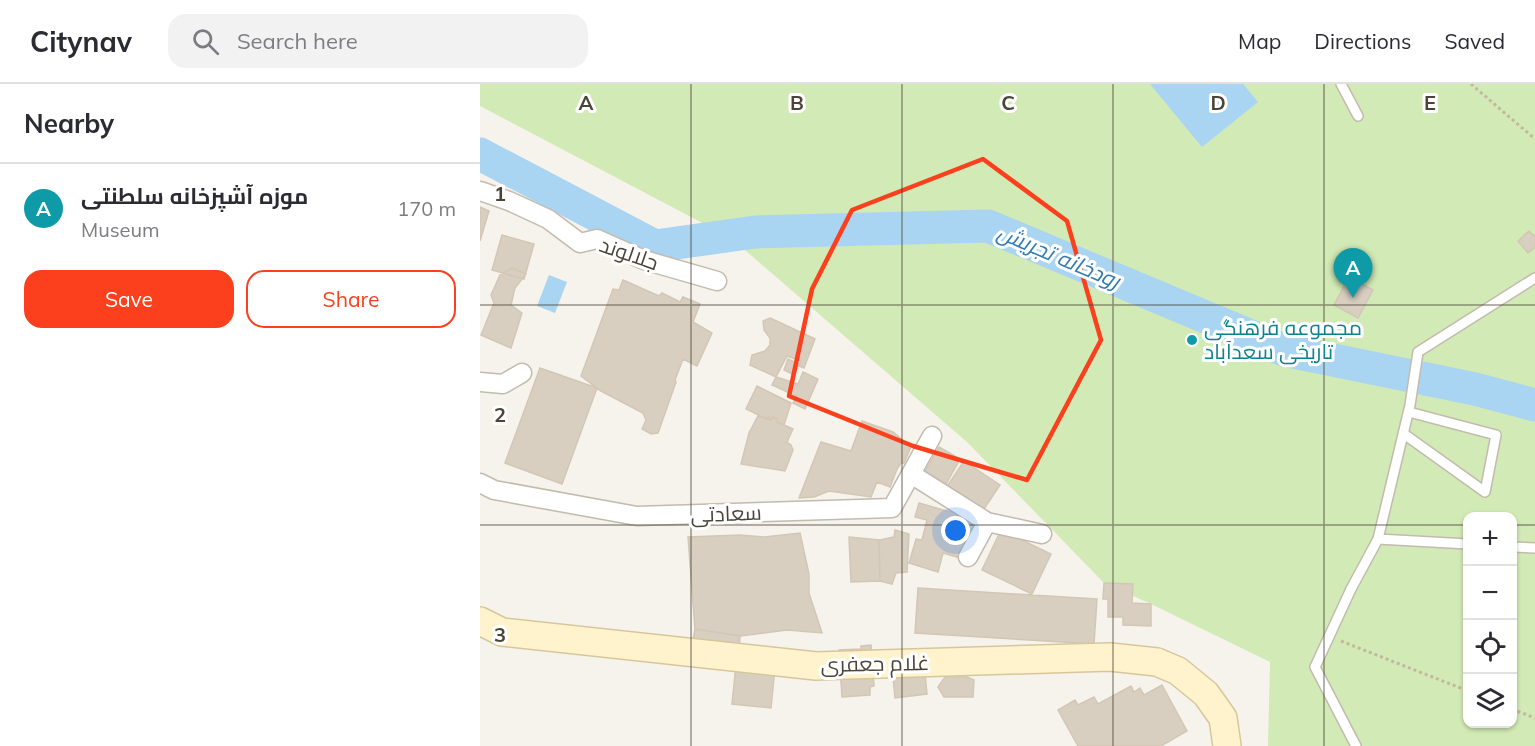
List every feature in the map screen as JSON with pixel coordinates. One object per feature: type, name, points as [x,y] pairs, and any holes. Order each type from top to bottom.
[{"type":"main road","name":"غلام جعفری","points":[[480,621],[502,632],[816,666],[1110,657],[1156,662],[1178,671],[1206,694],[1223,718],[1227,746]]},
{"type":"street","name":"جلالوند","points":[[480,192],[508,201],[548,219],[580,243],[597,239],[644,260],[717,281]]},
{"type":"street","points":[[480,382],[502,384],[522,373]]},
{"type":"street","name":"سعادتی","points":[[480,483],[494,490],[637,516],[892,508],[932,436]]},
{"type":"street","points":[[911,474],[987,522],[1042,534]]},
{"type":"street","points":[[968,557],[987,522]]},
{"type":"lane","points":[[1341,84],[1358,116]]},
{"type":"lane","points":[[1356,746],[1315,667],[1328,636],[1378,539],[1410,408],[1418,352],[1535,278]]},
{"type":"lane","points":[[1404,434],[1485,492],[1497,435],[1410,408]]},
{"type":"lane","points":[[1378,539],[1463,544]]},
{"type":"lane","points":[[1517,546],[1535,548]]},
{"type":"path","points":[[1471,84],[1535,139]]},
{"type":"path","points":[[1328,636],[1463,690]]},
{"type":"path","points":[[1517,711],[1535,718]]},
{"type":"highlighted area","points":[[983,159],[1067,221],[1101,340],[1027,480],[913,446],[789,396],[812,289],[852,210]]},
{"type":"green space","name":"مجموعه فرهنگی تاریخی سعدآباد","points":[[480,84],[1535,84],[1535,746],[1268,746],[1270,662],[1104,583],[967,442],[731,238],[480,106]]},
{"type":"water","points":[[1150,84],[1243,84],[1258,102],[1202,147]]},
{"type":"water","points":[[549,275],[567,282],[555,313],[537,306]]},
{"type":"building","points":[[480,207],[489,211],[480,241]]},
{"type":"building","points":[[1529,231],[1535,237],[1535,247],[1528,253],[1518,241]]},
{"type":"building","points":[[502,235],[534,244],[524,279],[492,270]]},
{"type":"building","points":[[512,268],[526,274],[515,288],[511,305],[522,313],[511,348],[481,335],[494,303],[491,295],[500,275]]},
{"type":"building","points":[[1349,277],[1373,290],[1358,318],[1334,305]]},
{"type":"building","points":[[623,280],[659,296],[662,293],[680,302],[683,297],[700,304],[693,322],[712,333],[697,366],[683,359],[658,433],[651,434],[642,429],[646,420],[643,413],[601,391],[581,376],[613,289],[619,290]]},
{"type":"building","points":[[770,318],[815,339],[804,368],[799,366],[801,361],[787,356],[776,377],[750,365],[752,355],[765,351],[770,345],[770,338],[764,330],[763,321]]},
{"type":"building","points":[[788,359],[799,364],[794,375],[784,370]]},
{"type":"building","points":[[540,368],[597,388],[562,484],[505,463]]},
{"type":"building","points":[[803,372],[818,379],[805,409],[793,403],[796,396],[772,385],[776,377],[798,384]]},
{"type":"building","points":[[757,386],[791,403],[784,425],[773,417],[771,420],[768,417],[767,419],[746,409]]},
{"type":"building","points":[[758,416],[771,420],[773,417],[777,419],[777,422],[793,429],[787,442],[793,450],[785,471],[741,464],[749,433]]},
{"type":"building","points":[[862,421],[893,432],[911,447],[904,463],[901,463],[897,469],[890,487],[877,482],[871,497],[829,491],[814,497],[799,498],[821,442],[851,451]]},
{"type":"building","points":[[939,447],[960,459],[944,488],[922,477]]},
{"type":"building","points":[[964,461],[1000,485],[980,515],[944,491]]},
{"type":"building","points":[[919,503],[978,520],[967,560],[943,553],[938,572],[909,563],[916,539],[922,540],[927,520],[915,517]]},
{"type":"building","points":[[895,530],[909,534],[907,572],[896,573],[892,584],[880,581],[879,540],[894,537]]},
{"type":"building","points":[[1001,530],[1051,554],[1032,594],[982,570]]},
{"type":"building","points":[[800,533],[809,574],[809,593],[822,633],[787,630],[740,636],[695,629],[688,537],[740,535],[764,537]]},
{"type":"building","points":[[849,537],[879,540],[880,581],[851,582]]},
{"type":"building","points":[[1104,583],[1133,584],[1132,603],[1151,604],[1151,626],[1123,625],[1123,617],[1108,617],[1108,599],[1103,599]]},
{"type":"building","points":[[918,588],[1097,599],[1094,644],[915,633]]},
{"type":"building","points":[[695,629],[740,636],[738,662],[690,657]]},
{"type":"building","points":[[871,645],[874,686],[870,687],[870,695],[842,697],[839,650],[861,649],[861,646]]},
{"type":"building","points":[[736,664],[775,668],[771,708],[732,704]]},
{"type":"building","points":[[925,673],[927,694],[895,698],[893,677]]},
{"type":"building","points":[[945,677],[967,677],[974,680],[973,697],[944,697],[938,687]]},
{"type":"building","points":[[1162,685],[1187,731],[1161,746],[1078,746],[1058,710],[1075,700],[1078,705],[1094,697],[1098,704],[1131,686],[1134,692],[1140,688],[1144,695]]},
{"type":"waterway","name":"رودخانه تجریش","points":[[480,154],[655,246],[755,232],[988,226],[1284,350],[1475,389],[1535,405]]},
{"type":"place","name":"موزه آشپزخانه سلطنتی","points":[[1353,298]]},
{"type":"place","name":"مجموعه فرهنگی تاریخی سعدآباد","points":[[1192,340]]}]
